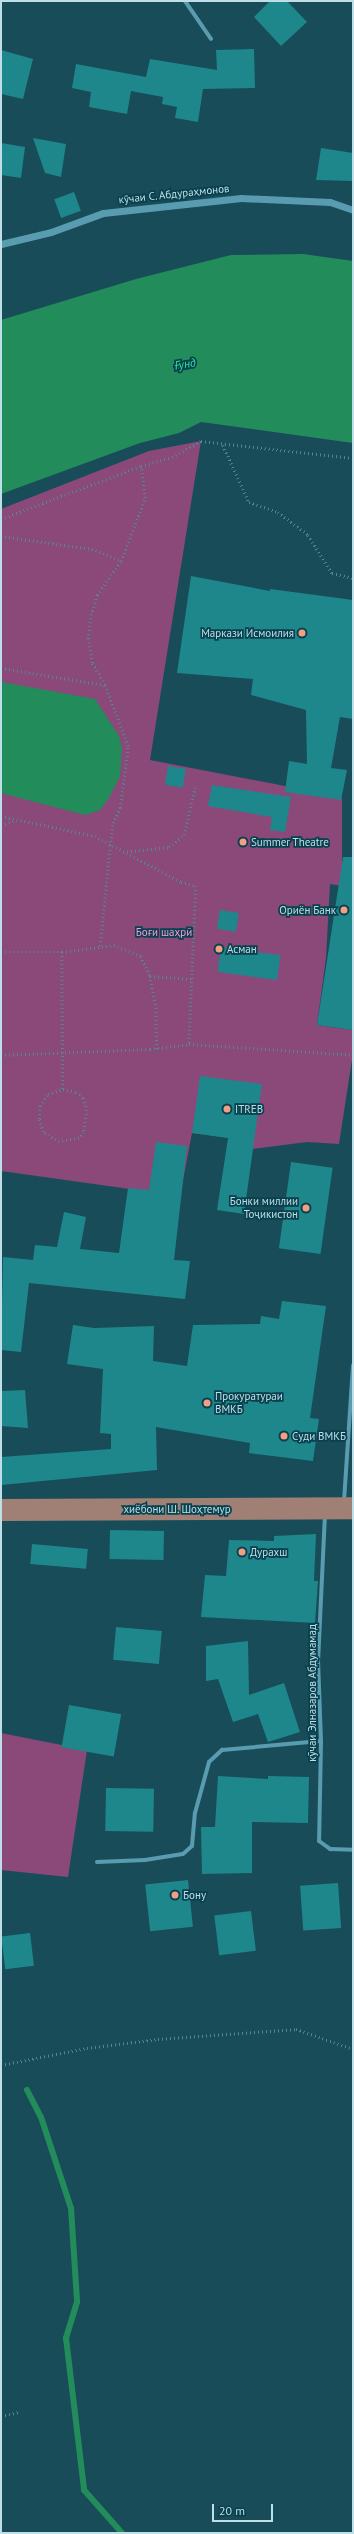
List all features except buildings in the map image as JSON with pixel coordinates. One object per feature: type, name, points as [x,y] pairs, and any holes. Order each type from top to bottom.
[{"type":"main road","name":"хиёбони Ш. Шоҳтемур","points":[[1,1510],[341,1508]]},
{"type":"street","points":[[185,1],[211,39]]},
{"type":"street","name":"кӯчаи С. Абдураҳмонов","points":[[1,244],[50,232],[103,213],[241,198],[330,202],[353,210]]},
{"type":"street","name":"кӯчаи Элназаров Абдумамад","points":[[353,1365],[341,1508],[318,1660],[321,1741],[319,1841],[330,1849],[353,1850]]},
{"type":"street","points":[[97,1862],[145,1860],[183,1854],[192,1846],[195,1813],[209,1762],[222,1750],[321,1741]]},
{"type":"path","points":[[1,519],[141,466],[172,457],[201,441],[353,458]]},
{"type":"path","points":[[222,444],[248,502],[278,512],[308,535],[332,574],[353,578]]},
{"type":"path","points":[[100,946],[113,823],[120,808],[128,746],[105,685],[92,663],[88,639],[91,615],[97,595],[121,561],[145,498],[141,466]]},
{"type":"path","points":[[1,536],[92,549],[121,561]]},
{"type":"path","points":[[1,668],[105,685]]},
{"type":"path","points":[[122,852],[168,847],[184,835],[195,787]]},
{"type":"path","points":[[1,816],[95,836],[110,846],[182,882],[196,886],[189,1044]]},
{"type":"path","points":[[1,825],[16,820]]},
{"type":"path","points":[[1,952],[62,952],[114,945],[141,956],[150,976],[156,1008],[157,1049]]},
{"type":"path","points":[[62,952],[64,1053],[63,1089]]},
{"type":"path","points":[[150,976],[191,979]]},
{"type":"path","points":[[1,1055],[157,1049],[189,1044],[353,1055]]},
{"type":"path","points":[[63,1089],[76,1092],[84,1098],[87,1110],[87,1124],[84,1132],[79,1138],[59,1142],[42,1132],[39,1112],[43,1099],[55,1090],[63,1089]]},
{"type":"path","points":[[1,2065],[87,2048],[144,2041],[296,2029],[353,2049]]},
{"type":"path","points":[[1,2416],[19,2412]]},
{"type":"green space","name":"Боғи шаҳрӣ","points":[[201,441],[150,760],[342,797],[342,886],[330,884],[326,958],[317,1025],[353,1030],[353,1053],[339,1144],[307,1142],[252,1149],[253,1141],[192,1133],[180,1196],[1,1171],[1,509],[149,451]]},
{"type":"green space","points":[[1,1733],[87,1750],[68,1877],[1,1870]]},
{"type":"water","name":"Ғунд","points":[[303,254],[353,261],[353,443],[201,422],[179,433],[140,443],[1,494],[1,320],[136,279],[231,255]]},
{"type":"water","points":[[1,682],[95,699],[119,736],[122,749],[120,776],[109,798],[100,810],[85,815],[1,793]]},
{"type":"waterway","points":[[27,2090],[41,2117],[71,2208],[77,2302],[66,2338],[84,2490],[122,2533]]},
{"type":"place","name":"Маркази Исмоилия","points":[[302,633]]},
{"type":"place","name":"Summer Theatre","points":[[243,842]]},
{"type":"place","name":"Ориён Банк","points":[[344,910]]},
{"type":"place","name":"Асман","points":[[219,949]]},
{"type":"place","name":"ITREB","points":[[227,1109]]},
{"type":"place","name":"Бонки миллии Тоҷикистон","points":[[306,1208]]},
{"type":"place","name":"Прокуратураи ВМКБ","points":[[207,1403]]},
{"type":"place","name":"Суди ВМКБ","points":[[284,1436]]},
{"type":"place","name":"Дурахш","points":[[242,1552]]},
{"type":"place","name":"Бону","points":[[175,1895]]}]
